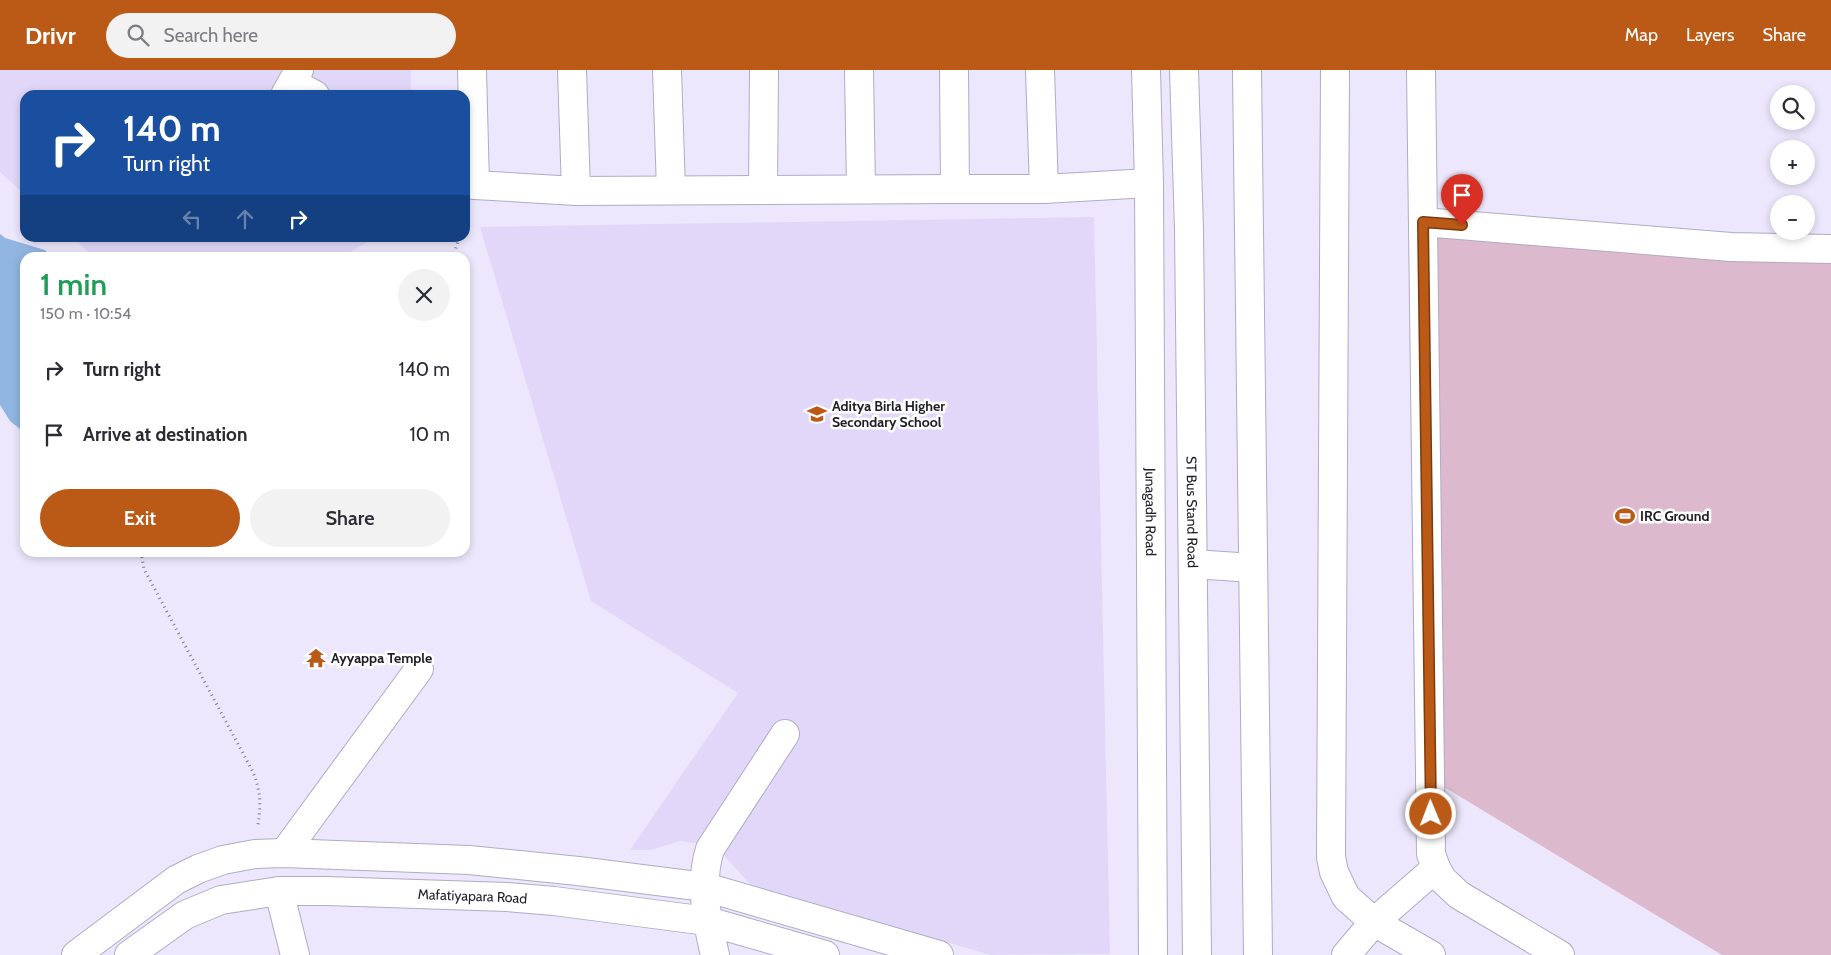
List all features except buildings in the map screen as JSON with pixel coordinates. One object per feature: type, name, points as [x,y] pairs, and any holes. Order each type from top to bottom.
[{"type":"street","points":[[472,70],[470,183],[576,191],[1044,188],[1149,183]]},
{"type":"street","points":[[572,70],[576,191]]},
{"type":"street","points":[[667,70],[670,190]]},
{"type":"street","points":[[763,190],[764,70]]},
{"type":"street","points":[[859,70],[861,189]]},
{"type":"street","points":[[954,70],[955,189]]},
{"type":"street","points":[[1040,70],[1044,188]]},
{"type":"street","name":"Junagadh Road","points":[[1146,70],[1149,183],[1153,955]]},
{"type":"street","name":"ST Bus Stand Road","points":[[1184,70],[1189,229],[1197,955]]},
{"type":"street","points":[[1247,70],[1258,955]]},
{"type":"street","points":[[1335,70],[1331,857],[1334,872],[1346,898],[1374,922],[1431,955]]},
{"type":"street","points":[[1421,70],[1431,854],[1443,880],[1459,895],[1560,955]]},
{"type":"street","points":[[1423,222],[1731,247],[1831,249]]},
{"type":"street","points":[[1193,564],[1253,568]]},
{"type":"street","points":[[284,853],[419,669]]},
{"type":"street","points":[[715,955],[707,921],[705,887],[706,862],[710,849],[785,734]]},
{"type":"street","points":[[76,955],[176,880],[198,869],[223,860],[255,854],[284,853],[469,860],[578,870],[705,887],[938,955]]},
{"type":"street","points":[[1346,955],[1374,922],[1436,868]]},
{"type":"street","points":[[279,891],[294,955]]},
{"type":"street","name":"Mafatiyapara Road","points":[[129,955],[185,915],[221,900],[279,891],[328,891],[507,897],[554,901],[707,921],[825,955]]},
{"type":"path","points":[[142,557],[144,569],[253,772],[259,788],[261,802],[255,854]]},
{"type":"shaded area","points":[[0,70],[411,70],[411,90],[20,90],[20,190],[0,172]]},
{"type":"shaded area","name":"Aditya Birla Higher Secondary School","points":[[1094,217],[1110,954],[991,955],[752,886],[715,846],[680,841],[650,850],[630,850],[738,693],[591,601],[480,227]]},
{"type":"shaded area","name":"IRC Ground","points":[[1417,232],[1831,252],[1831,955],[1722,955],[1421,773]]},
{"type":"shaded area","points":[[77,242],[367,242],[350,252],[89,252]]},
{"type":"water","points":[[0,234],[5,238],[47,252],[20,252],[20,429],[10,421],[0,405]]},
{"type":"place","name":"Aditya Birla Higher Secondary School","points":[[817,414]]},
{"type":"place","name":"IRC Ground","points":[[1625,516]]},
{"type":"place","name":"Ayyappa Temple","points":[[316,658]]},
{"type":"route","points":[[1431,814],[1423,222],[1462,225]]}]
